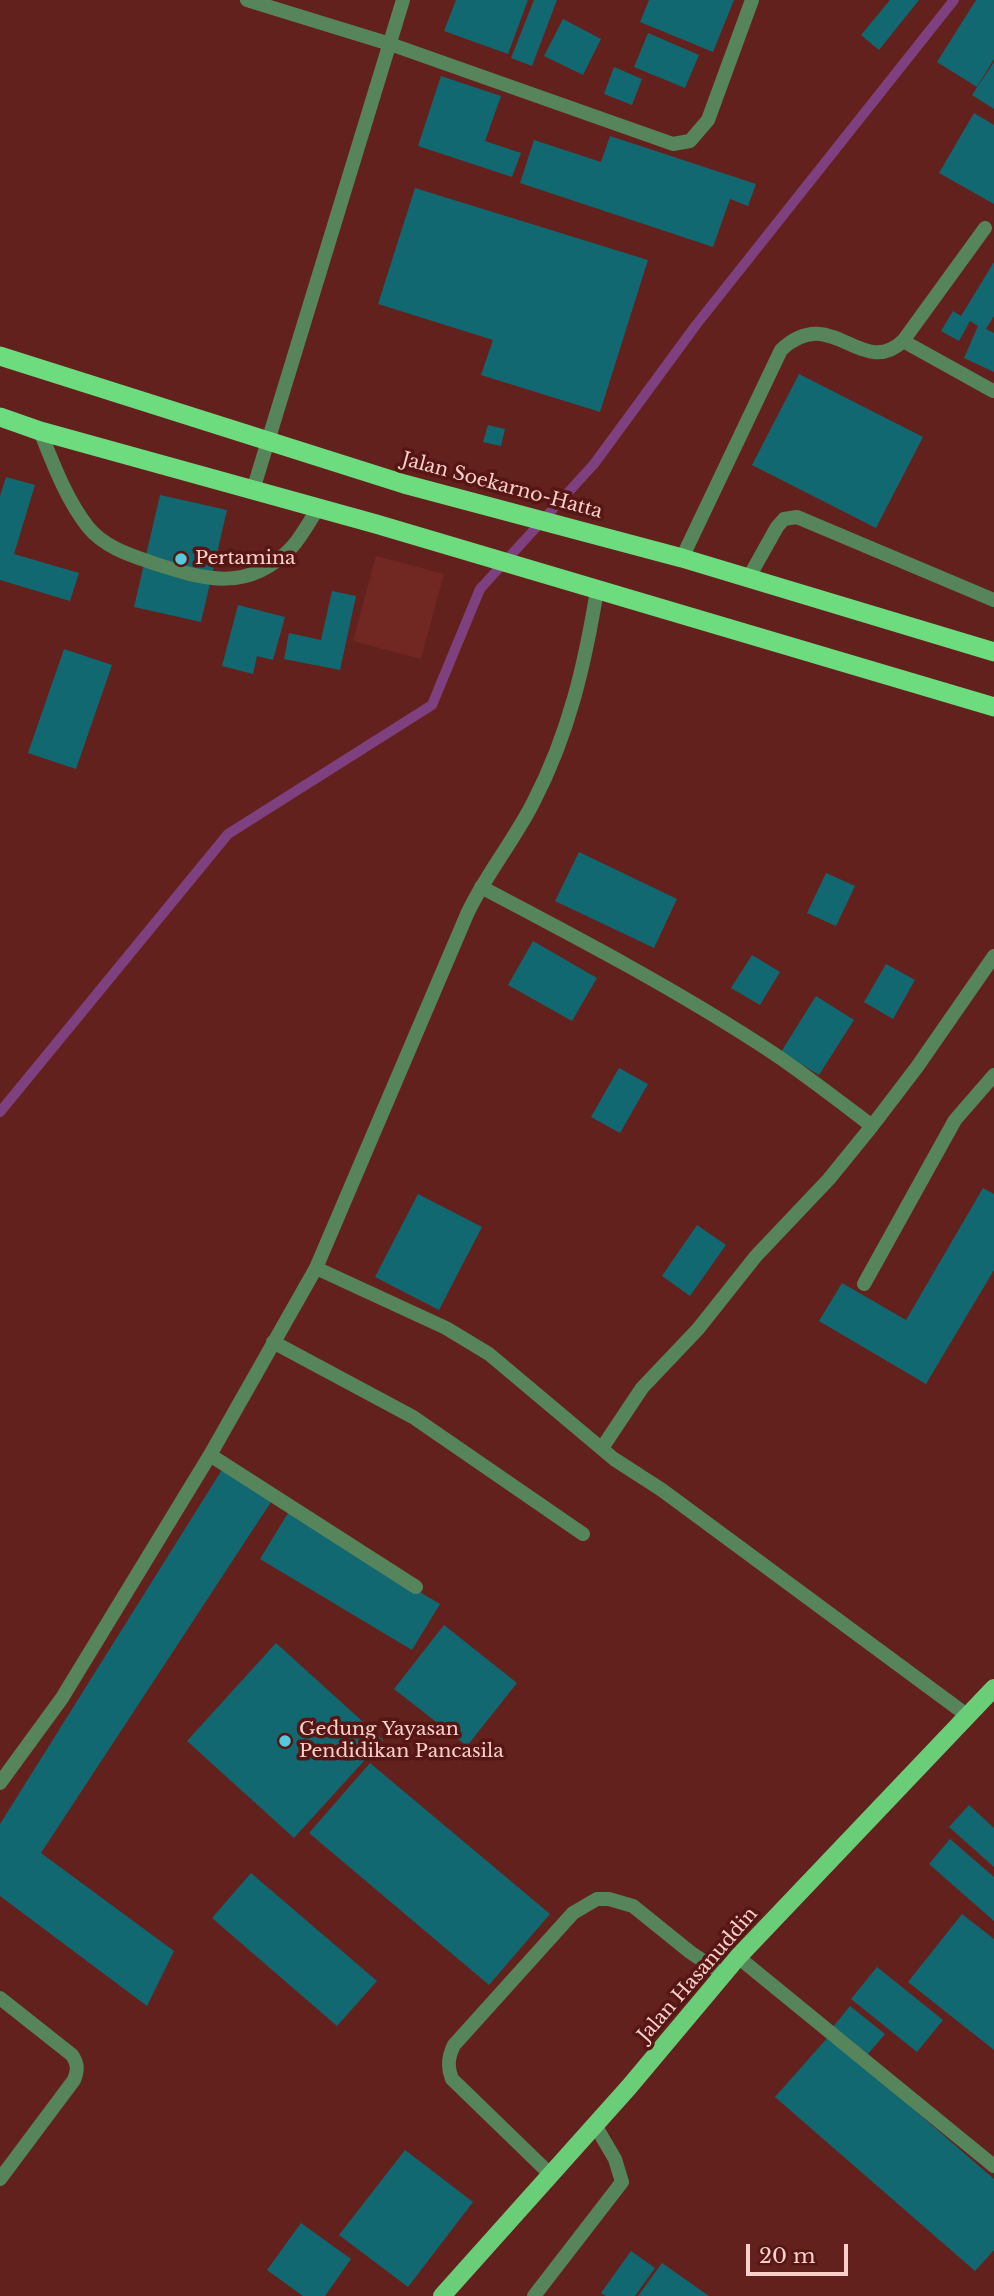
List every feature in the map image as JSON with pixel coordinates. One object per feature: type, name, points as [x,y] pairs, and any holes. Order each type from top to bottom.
[{"type":"highway","name":"Jalan Soekarno-Hatta","points":[[0,356],[404,484],[749,577],[994,652]]},
{"type":"highway","points":[[0,417],[40,431],[319,507],[994,707]]},
{"type":"main road","name":"Jalan Hasanuddin","points":[[442,2296],[595,2125],[738,1957],[994,1688]]},
{"type":"street","points":[[247,0],[390,44],[653,138],[682,144],[690,141],[708,120],[752,0]]},
{"type":"street","points":[[253,490],[403,0]]},
{"type":"street","points":[[682,558],[781,350],[798,337],[828,334],[873,354],[889,352],[903,341],[985,228]]},
{"type":"street","points":[[903,341],[993,391]]},
{"type":"street","points":[[40,431],[56,471],[89,529],[126,554],[180,572],[218,580],[239,578],[263,570],[292,547],[319,507]]},
{"type":"street","points":[[749,577],[777,527],[784,519],[797,517],[994,600]]},
{"type":"street","points":[[0,1783],[62,1698],[210,1455],[316,1268],[481,887],[534,802],[554,757],[574,702],[586,657],[597,590]]},
{"type":"street","points":[[481,887],[613,956],[686,999],[774,1054],[872,1126]]},
{"type":"street","points":[[602,1448],[642,1388],[698,1329],[756,1256],[829,1179],[872,1126],[917,1067],[994,956]]},
{"type":"street","points":[[864,1284],[955,1121],[994,1075]]},
{"type":"street","points":[[316,1268],[446,1328],[489,1354],[602,1448],[968,1716]]},
{"type":"street","points":[[273,1342],[413,1418],[583,1534]]},
{"type":"street","points":[[210,1455],[416,1587]]},
{"type":"street","points":[[550,2174],[452,2079],[448,2064],[454,2045],[573,1913],[597,1899],[609,1899],[633,1906],[690,1952],[724,1975]]},
{"type":"street","points":[[738,1957],[994,2166]]},
{"type":"street","points":[[0,1998],[72,2055],[77,2062],[74,2080],[0,2179]]},
{"type":"street","points":[[534,2296],[622,2182],[615,2159],[595,2125]]},
{"type":"shaded area","points":[[376,556],[444,574],[421,659],[353,641]]},
{"type":"building","points":[[456,0],[528,0],[508,54],[444,31]]},
{"type":"building","points":[[534,0],[557,0],[532,66],[511,58]]},
{"type":"building","points":[[649,0],[734,0],[713,52],[640,22]]},
{"type":"building","points":[[890,0],[919,0],[879,50],[861,35]]},
{"type":"building","points":[[976,0],[994,0],[994,59],[977,87],[937,62]]},
{"type":"building","points":[[563,19],[601,39],[583,75],[544,56]]},
{"type":"building","points":[[648,33],[699,55],[685,88],[634,67]]},
{"type":"building","points":[[994,62],[994,109],[972,95]]},
{"type":"building","points":[[614,67],[642,79],[632,105],[604,94]]},
{"type":"building","points":[[441,76],[501,96],[485,141],[521,153],[512,177],[418,146]]},
{"type":"building","points":[[974,113],[994,125],[994,204],[939,173]]},
{"type":"building","points":[[610,136],[756,184],[748,206],[730,199],[713,247],[520,183],[534,140],[601,162]]},
{"type":"building","points":[[415,188],[648,260],[600,412],[481,375],[493,340],[378,304]]},
{"type":"building","points":[[994,262],[994,316],[986,329],[994,333],[994,372],[964,358],[978,326],[970,321],[959,341],[941,331],[953,311],[961,316]]},
{"type":"building","points":[[799,374],[923,437],[876,528],[752,465]]},
{"type":"building","points":[[488,425],[505,429],[501,446],[483,442]]},
{"type":"building","points":[[6,477],[35,485],[14,554],[79,573],[70,601],[0,580],[0,496]]},
{"type":"building","name":"Pertamina","points":[[160,495],[227,510],[201,622],[134,607]]},
{"type":"building","name":"Pertamina","points":[[332,591],[356,596],[340,670],[284,659],[289,633],[321,640]]},
{"type":"building","name":"Pertamina","points":[[238,605],[285,617],[273,660],[257,656],[253,674],[222,666]]},
{"type":"building","points":[[64,649],[112,665],[76,769],[28,753]]},
{"type":"building","points":[[579,852],[677,899],[654,948],[555,901]]},
{"type":"building","points":[[826,873],[855,886],[836,926],[807,913]]},
{"type":"building","points":[[533,941],[597,978],[572,1021],[508,985]]},
{"type":"building","points":[[752,955],[780,972],[760,1005],[731,988]]},
{"type":"building","points":[[886,964],[915,980],[893,1019],[864,1002]]},
{"type":"building","points":[[816,996],[854,1020],[819,1075],[781,1052]]},
{"type":"building","points":[[619,1068],[648,1084],[620,1133],[591,1117]]},
{"type":"building","points":[[983,1188],[994,1194],[994,1270],[926,1384],[819,1321],[842,1283],[906,1320]]},
{"type":"building","points":[[418,1194],[482,1227],[439,1310],[375,1277]]},
{"type":"building","points":[[697,1225],[726,1245],[690,1296],[662,1276]]},
{"type":"building","points":[[225,1465],[273,1499],[41,1853],[174,1951],[147,2006],[0,1896],[0,1824]]},
{"type":"building","points":[[288,1513],[440,1604],[412,1650],[260,1559]]},
{"type":"building","points":[[444,1625],[517,1683],[467,1746],[394,1689]]},
{"type":"building","name":"Gedung Yayasan Pendidikan Pancasila","points":[[276,1643],[383,1740],[294,1838],[187,1741]]},
{"type":"building","points":[[370,1763],[550,1914],[489,1985],[309,1833]]},
{"type":"building","points":[[969,1805],[994,1828],[994,1867],[949,1827]]},
{"type":"building","points":[[950,1839],[994,1877],[994,1921],[929,1864]]},
{"type":"building","points":[[251,1873],[377,1981],[337,2026],[212,1918]]},
{"type":"building","points":[[962,1914],[994,1939],[994,2050],[908,1982]]},
{"type":"building","points":[[877,1967],[943,2020],[917,2052],[851,1999]]},
{"type":"building","points":[[850,2006],[885,2034],[868,2054],[833,2027]]},
{"type":"building","points":[[829,2036],[994,2179],[994,2250],[975,2271],[775,2097]]},
{"type":"building","points":[[405,2150],[473,2202],[408,2287],[339,2235]]},
{"type":"building","points":[[301,2223],[351,2259],[325,2296],[303,2296],[267,2270]]},
{"type":"building","points":[[631,2251],[655,2268],[635,2296],[606,2296],[601,2293]]},
{"type":"building","points":[[662,2263],[709,2296],[638,2296]]},
{"type":"waterway","points":[[0,1112],[228,834],[432,705],[480,589],[594,464],[696,325],[954,0]]},
{"type":"place","name":"Pertamina","points":[[181,559]]},
{"type":"place","name":"Gedung Yayasan Pendidikan Pancasila","points":[[285,1741]]}]
